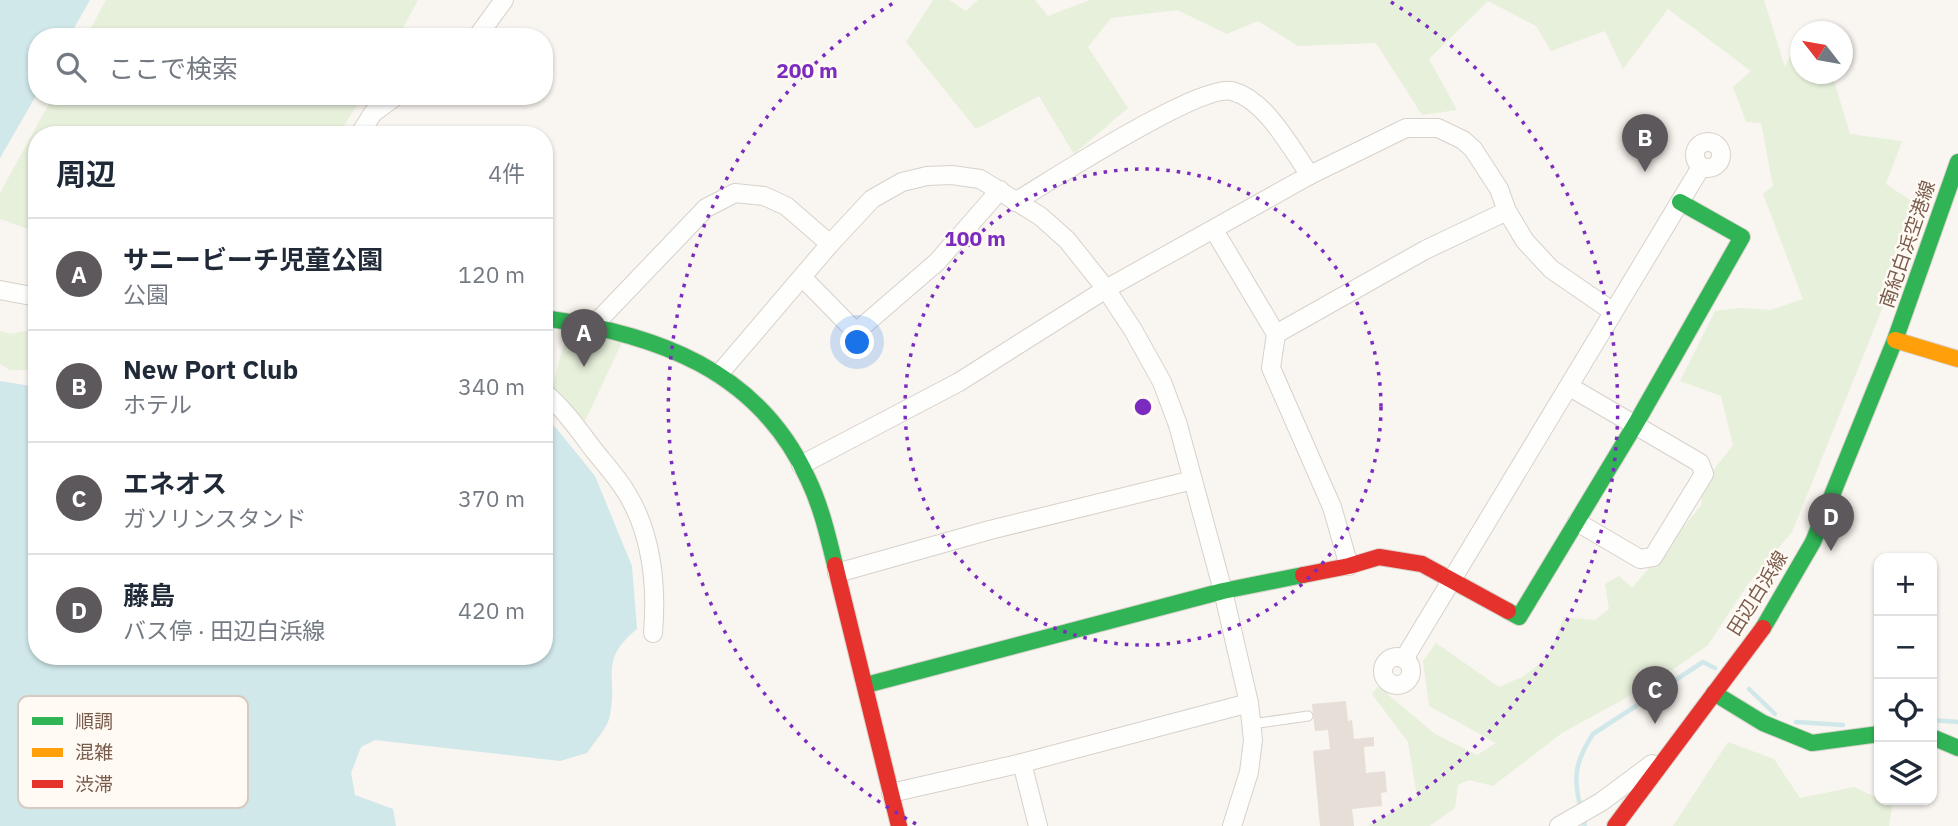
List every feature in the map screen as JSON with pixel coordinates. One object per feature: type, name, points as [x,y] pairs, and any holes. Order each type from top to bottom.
[{"type":"street","points":[[484,28],[504,0]]},
{"type":"street","points":[[1015,202],[1188,102],[1219,90],[1233,91],[1266,111],[1310,175]]},
{"type":"street","points":[[365,126],[373,113],[384,105]]},
{"type":"street","points":[[801,465],[959,382],[1106,289],[1310,175],[1406,128],[1438,128],[1464,140],[1473,149],[1499,190],[1507,211],[1525,241],[1551,269],[1612,311]]},
{"type":"street","name":"南紀白浜空港線","points":[[1895,340],[1958,162]]},
{"type":"street","points":[[1404,659],[1701,167]]},
{"type":"street","points":[[719,374],[872,199],[902,182],[927,176],[952,175],[980,179],[1040,216],[1067,240],[1106,289],[1162,382],[1178,425],[1223,591],[1252,724],[1254,740],[1250,772],[1232,826]]},
{"type":"street","points":[[803,278],[856,332],[937,262],[1000,190]]},
{"type":"street","points":[[594,325],[706,208],[735,194],[764,196],[786,206],[831,244]]},
{"type":"street","points":[[866,685],[1223,591],[1349,566],[1379,557],[1422,564],[1519,617],[1635,425],[1742,237],[1680,202]]},
{"type":"street","points":[[1276,334],[1425,250],[1507,211]]},
{"type":"street","points":[[1214,230],[1276,334],[1271,368],[1332,507],[1349,566]]},
{"type":"street","points":[[0,290],[28,295]]},
{"type":"street","points":[[553,319],[641,336],[677,351],[719,374],[750,400],[780,434],[801,465],[820,513],[866,685],[899,826]]},
{"type":"street","points":[[1895,340],[1958,359]]},
{"type":"street","name":"田辺白浜線","points":[[1615,826],[1768,621],[1813,542],[1895,340]]},
{"type":"street","points":[[1570,387],[1700,463],[1704,474],[1653,557],[1640,559],[1577,522]]},
{"type":"street","points":[[553,400],[627,492],[642,527],[652,566],[656,602],[653,632]]},
{"type":"street","points":[[837,573],[990,530],[1193,480]]},
{"type":"street","points":[[1714,693],[1763,723],[1812,743],[1874,735]]},
{"type":"street","points":[[891,793],[1022,763],[1249,703]]},
{"type":"street","points":[[1937,739],[1958,748]]},
{"type":"street","points":[[1559,826],[1601,802],[1672,750]]},
{"type":"street","points":[[1022,763],[1038,826]]},
{"type":"lane","points":[[1252,724],[1308,716]]},
{"type":"green space","points":[[106,0],[418,0],[403,28],[91,28]]},
{"type":"green space","points":[[933,0],[949,0],[966,11],[978,0],[1035,0],[1048,16],[1090,0],[1764,0],[1785,67],[1790,56],[1790,84],[1835,84],[1850,134],[1902,141],[1886,184],[1916,204],[1902,260],[1792,532],[1748,584],[1708,645],[1655,682],[1562,733],[1493,786],[1469,780],[1458,785],[1455,808],[1430,826],[1368,826],[1417,797],[1408,742],[1372,694],[1378,686],[1435,734],[1477,755],[1496,743],[1429,706],[1423,661],[1436,643],[1499,687],[1524,676],[1548,657],[1564,617],[1595,620],[1609,609],[1605,584],[1619,576],[1632,588],[1701,506],[1703,484],[1733,445],[1721,396],[1680,381],[1715,311],[1742,308],[1771,310],[1803,299],[1763,194],[1773,186],[1761,123],[1746,122],[1733,87],[1751,71],[1668,9],[1623,69],[1605,31],[1551,51],[1536,26],[1488,1],[1429,59],[1457,110],[1422,115],[1376,43],[1298,46],[1258,21],[1227,34],[1177,10],[1111,18],[1088,47],[1128,108],[1074,154],[1039,96],[976,129],[906,42]]},
{"type":"green space","points":[[48,105],[357,105],[344,126],[37,126]]},
{"type":"green space","points":[[28,142],[28,229],[0,219],[0,193]]},
{"type":"green space","points":[[0,331],[10,334],[28,331],[28,370],[10,370],[0,364]]},
{"type":"green space","points":[[567,333],[622,342],[585,421],[553,393]]},
{"type":"green space","points":[[1728,742],[1774,759],[1800,798],[1854,787],[1874,796],[1874,805],[1892,805],[1889,826],[1673,826]]},
{"type":"water","points":[[0,0],[90,0],[74,28],[28,28],[28,105],[31,105],[0,158]]},
{"type":"water","points":[[0,381],[28,386],[28,665],[553,665],[553,426],[595,476],[632,566],[637,629],[617,650],[612,669],[610,715],[607,725],[587,753],[560,761],[375,740],[361,747],[351,773],[355,795],[393,809],[396,826],[0,826]]},
{"type":"building","points":[[1346,701],[1348,721],[1352,720],[1354,739],[1374,737],[1374,746],[1364,747],[1366,773],[1385,771],[1387,792],[1381,793],[1382,806],[1352,809],[1354,826],[1320,826],[1313,751],[1330,749],[1328,730],[1315,731],[1312,704]]},
{"type":"waterway","points":[[1581,808],[1577,769],[1593,734],[1703,662],[1715,668]]},
{"type":"waterway","points":[[1749,689],[1775,714]]},
{"type":"waterway","points":[[1937,720],[1958,722]]},
{"type":"waterway","points":[[1796,722],[1843,725]]},
{"type":"waterway","points":[[1583,816],[1584,826]]},
{"type":"traffic: fast","points":[[1763,628],[1813,542],[1895,340],[1958,162]]},
{"type":"traffic: fast","points":[[1508,611],[1519,617],[1635,425],[1742,237],[1680,202]]},
{"type":"traffic: fast","points":[[553,320],[625,334],[663,347],[699,363],[732,384],[761,410],[787,441],[817,500],[835,565]]},
{"type":"traffic: fast","points":[[866,685],[1223,591],[1303,575]]},
{"type":"traffic: fast","points":[[1714,693],[1763,723],[1812,743],[1874,735]]},
{"type":"traffic: fast","points":[[1937,739],[1958,748]]},
{"type":"traffic: slow","points":[[1895,340],[1958,359]]},
{"type":"traffic: jam","points":[[1303,575],[1379,557],[1422,564],[1508,611]]},
{"type":"traffic: jam","points":[[835,565],[899,826]]},
{"type":"traffic: jam","points":[[1615,826],[1763,628]]},
{"type":"place","name":"New Port Club","points":[[1645,172]]},
{"type":"place","name":"サニービーチ児童公園","points":[[584,367]]},
{"type":"place","name":"藤島","points":[[1831,551]]},
{"type":"place","name":"エネオス","points":[[1655,724]]}]
